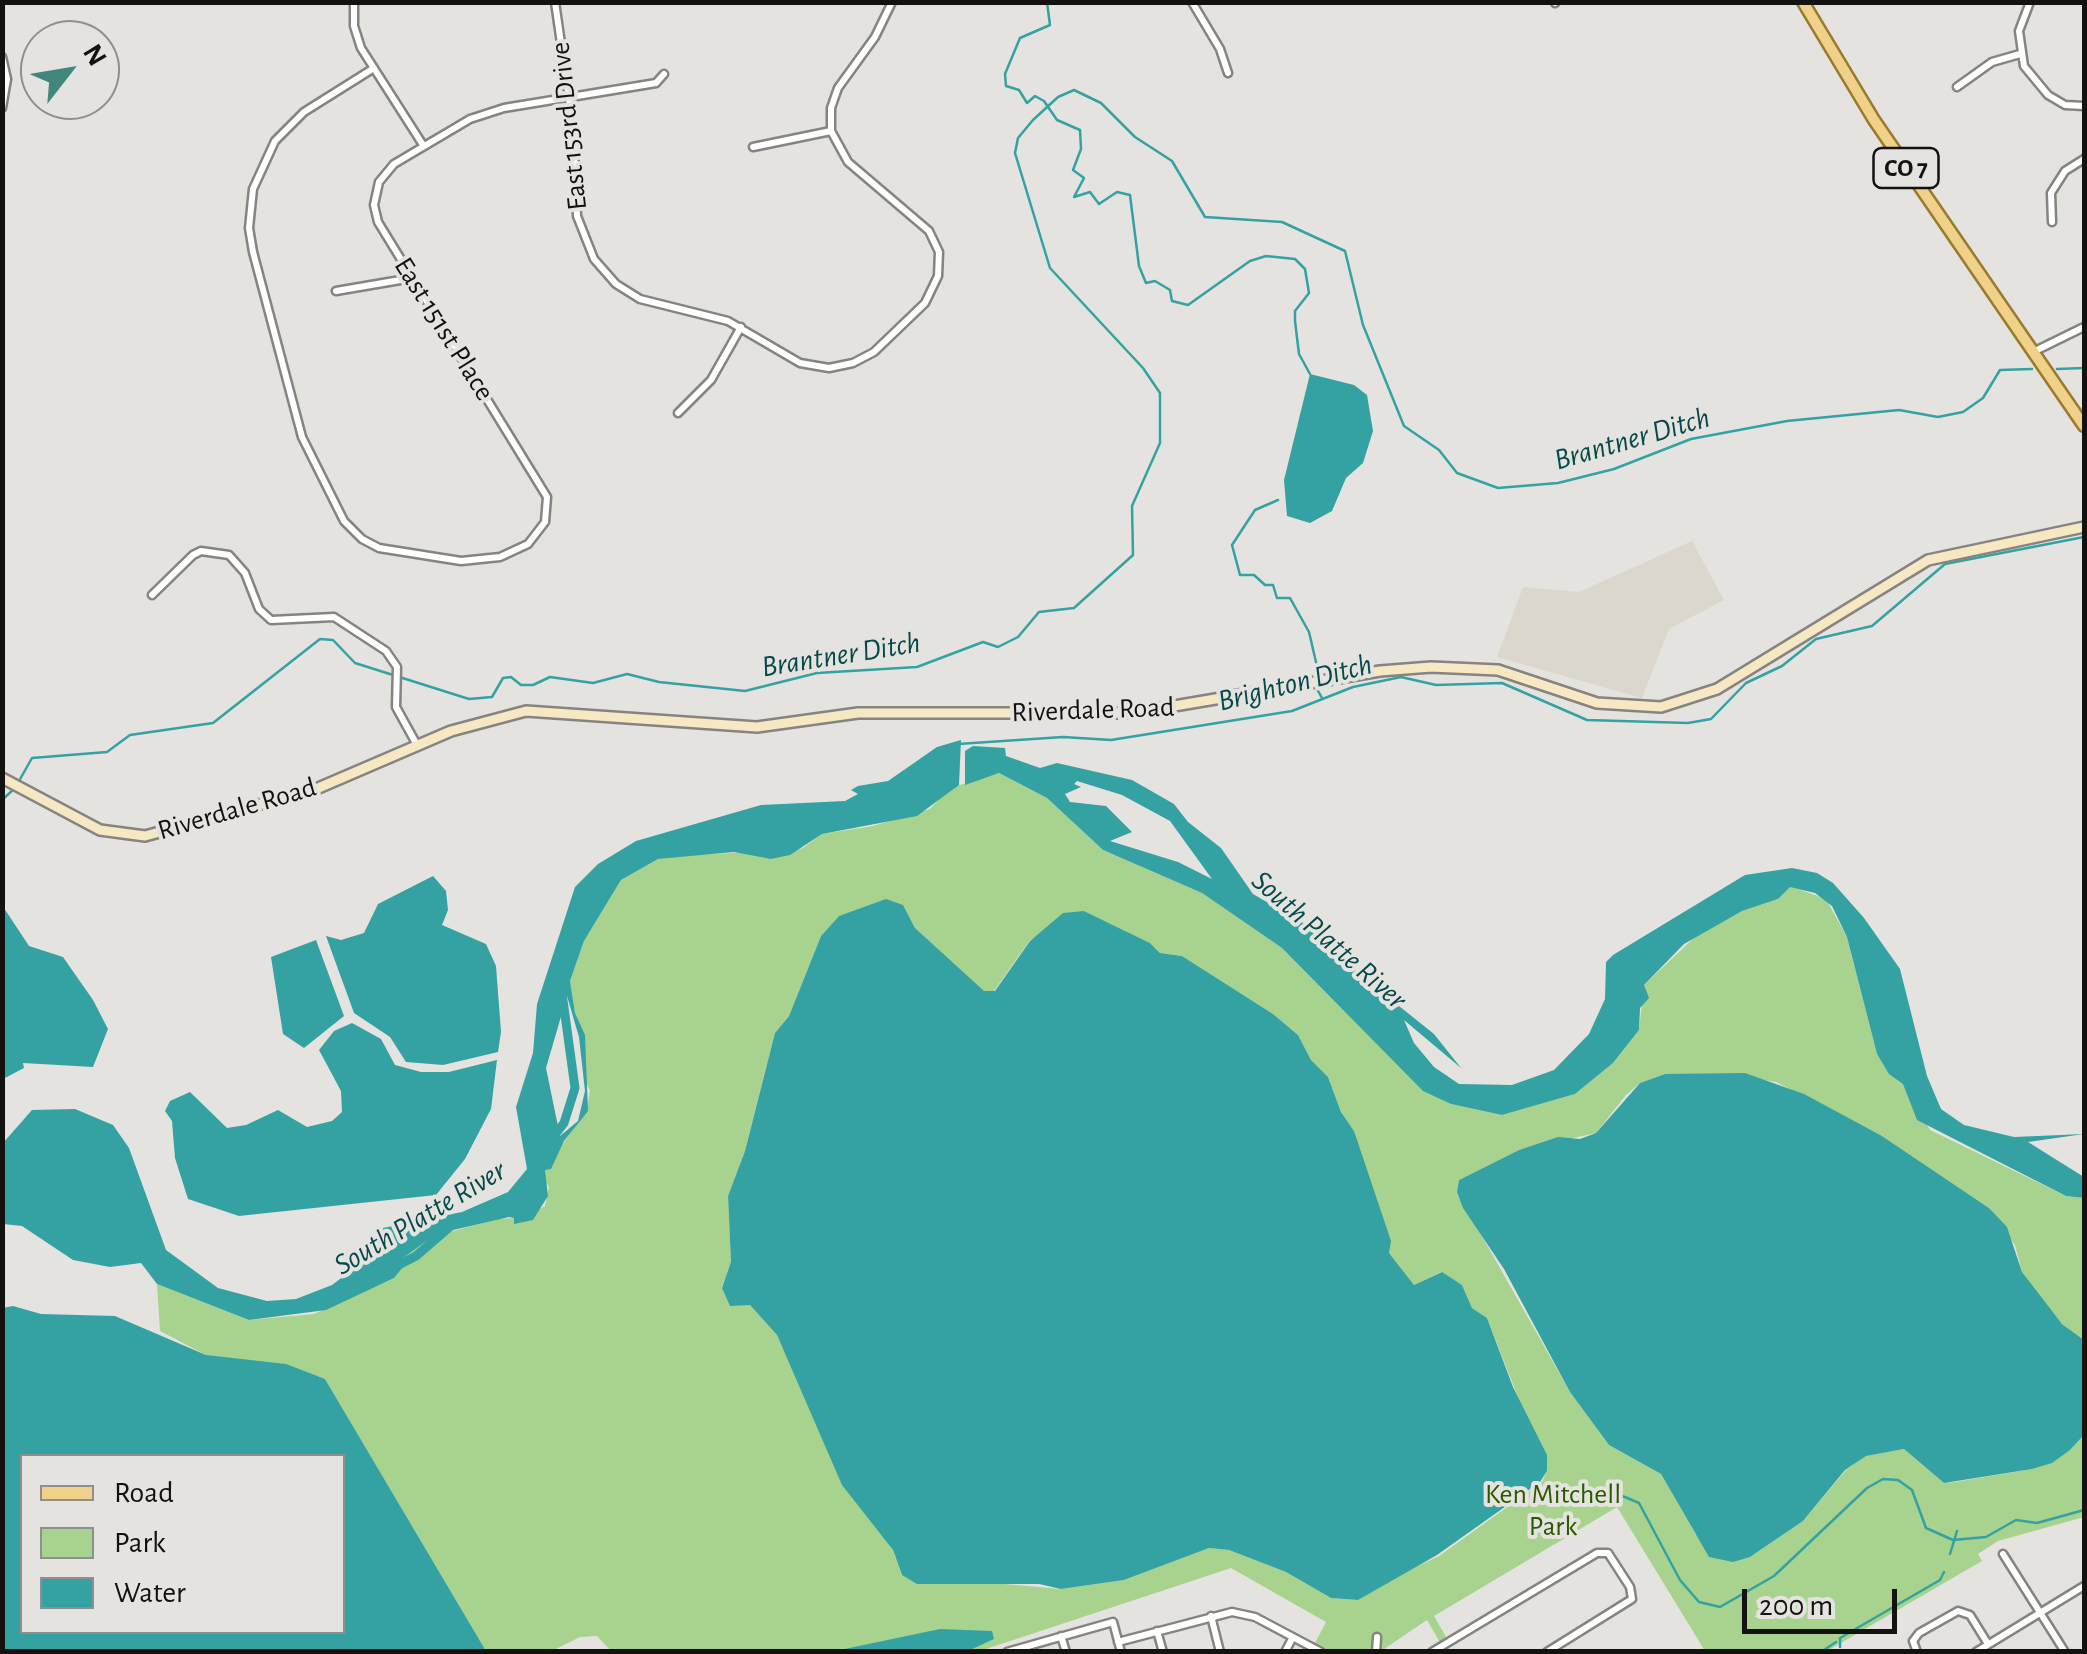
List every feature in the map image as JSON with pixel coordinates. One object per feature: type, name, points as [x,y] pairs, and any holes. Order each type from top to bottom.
[{"type":"main road","name":"CO 7","points":[[1804,2],[1874,120],[2084,426]]},
{"type":"street","points":[[354,2],[357,38],[424,145]]},
{"type":"street","name":"East 153rd Drive","points":[[555,2],[569,96],[577,216],[594,259],[616,284],[640,299],[741,326],[800,362],[829,368],[853,364],[874,352],[925,302],[936,285],[940,267],[937,246],[929,231],[848,162],[831,131]]},
{"type":"street","points":[[754,147],[831,131],[830,108],[838,88],[884,24],[892,2]]},
{"type":"street","points":[[1192,2],[1220,49],[1228,74]]},
{"type":"street","points":[[2030,2],[2021,22],[2020,54],[2032,79],[2065,105],[2084,106]]},
{"type":"street","points":[[1956,87],[1992,62],[2020,54]]},
{"type":"street","points":[[2,57],[7,79],[2,108]]},
{"type":"street","name":"East 151st Place","points":[[374,68],[296,118],[275,141],[260,168],[249,228],[266,307],[306,450],[336,508],[362,540],[429,559],[480,560],[522,548],[544,524],[547,504],[543,486],[378,222],[374,199],[385,172],[424,145],[487,112],[656,83],[664,74]]},
{"type":"street","points":[[2052,222],[2052,190],[2065,171],[2084,159]]},
{"type":"street","points":[[336,292],[412,278]]},
{"type":"street","points":[[678,414],[710,380],[741,326]]},
{"type":"street","points":[[2033,352],[2084,327]]},
{"type":"street","name":"Riverdale Road","points":[[2,778],[100,830],[144,836],[316,789],[417,744],[493,716],[526,711],[757,727],[858,713],[1133,713],[1414,667],[1498,670],[1596,703],[1661,708],[1717,689],[1928,560],[2084,527]]},
{"type":"street","points":[[152,595],[193,554],[220,552],[240,565],[259,608],[271,620],[334,617],[386,651],[395,674],[396,707],[417,744]]},
{"type":"street","points":[[1432,1652],[1588,1558],[1600,1552],[1610,1554],[1632,1590],[1632,1599],[1547,1652]]},
{"type":"street","points":[[2003,1554],[2065,1652]]},
{"type":"street","points":[[1976,1652],[2084,1586]]},
{"type":"street","points":[[1916,1652],[1914,1641],[1919,1633],[1958,1610],[1970,1615],[1988,1644]]},
{"type":"street","points":[[1118,1642],[1211,1616],[1248,1614],[1321,1652]]},
{"type":"street","points":[[1211,1616],[1220,1652]]},
{"type":"street","points":[[1007,1652],[1113,1622],[1121,1652]]},
{"type":"street","points":[[1156,1631],[1163,1652]]},
{"type":"street","points":[[1061,1636],[1066,1652]]},
{"type":"street","points":[[1285,1652],[1293,1637]]},
{"type":"street","points":[[1376,1652],[1377,1638]]},
{"type":"shaded area","points":[[1692,541],[1724,600],[1669,629],[1642,698],[1497,657],[1523,587],[1579,592]]},
{"type":"green space","name":"Ken Mitchell Park","points":[[999,773],[1047,798],[1103,850],[1202,893],[1282,948],[1414,1081],[1451,1104],[1502,1115],[1575,1094],[1613,1063],[1639,1030],[1644,985],[1697,935],[1742,911],[1778,899],[1790,886],[1826,899],[1847,937],[1877,1054],[1889,1073],[1904,1084],[1930,1130],[2066,1196],[2084,1198],[2084,1340],[2062,1324],[2039,1296],[2022,1272],[2015,1245],[1989,1208],[1882,1136],[1776,1082],[1727,1074],[1665,1074],[1640,1083],[1596,1133],[1519,1150],[1459,1180],[1457,1192],[1570,1392],[1609,1445],[1661,1474],[1696,1535],[1750,1557],[1803,1521],[1846,1470],[1865,1456],[1904,1449],[1944,1483],[1955,1482],[2032,1469],[2070,1450],[2084,1435],[2084,1517],[1998,1541],[1978,1554],[1982,1561],[1827,1651],[1705,1651],[1617,1507],[1434,1616],[1449,1642],[1442,1646],[1427,1620],[1381,1651],[1321,1651],[1313,1647],[1326,1622],[1231,1568],[980,1651],[612,1652],[597,1636],[580,1637],[552,1651],[486,1651],[325,1379],[206,1355],[160,1331],[157,1284],[249,1320],[314,1314],[394,1278],[403,1267],[396,1268],[395,1263],[424,1239],[497,1219],[515,1218],[514,1223],[545,1206],[549,1187],[543,1178],[545,1170],[587,1109],[590,1090],[585,1081],[584,1035],[575,1013],[570,981],[584,941],[621,880],[658,859],[748,852],[772,859],[803,848],[822,834],[873,826],[930,809],[950,788]],"holes":[[[903,905],[915,928],[984,992],[994,991],[1030,940],[1084,911],[1150,943],[1160,953],[1182,956],[1273,1014],[1298,1035],[1311,1060],[1328,1077],[1341,1112],[1354,1131],[1389,1253],[1414,1285],[1441,1272],[1462,1285],[1472,1308],[1487,1318],[1547,1471],[1542,1482],[1439,1556],[1388,1580],[1358,1600],[1331,1598],[1286,1572],[1229,1550],[1209,1548],[1124,1580],[1061,1589],[902,1575],[893,1551],[815,1418],[777,1335],[750,1305],[730,1305],[722,1287],[731,1263],[728,1196],[745,1151],[775,1033],[789,1016],[821,936],[839,916]]]},
{"type":"water","points":[[1310,374],[1354,385],[1367,395],[1373,431],[1363,463],[1346,478],[1332,511],[1310,523],[1287,516],[1284,480]]},
{"type":"water","points":[[961,740],[959,785],[917,816],[822,834],[790,855],[771,859],[734,852],[658,859],[621,880],[584,941],[570,981],[575,1013],[585,1035],[588,1111],[564,1141],[551,1169],[545,1170],[548,1196],[533,1220],[514,1224],[514,1218],[509,1217],[436,1234],[396,1263],[396,1268],[404,1266],[394,1278],[326,1310],[249,1320],[157,1284],[141,1263],[110,1267],[73,1260],[22,1226],[3,1224],[3,1143],[32,1110],[75,1109],[113,1125],[129,1148],[166,1250],[218,1288],[267,1301],[296,1299],[332,1285],[378,1250],[383,1228],[462,1212],[508,1192],[527,1169],[516,1107],[533,1053],[537,1004],[575,887],[598,864],[636,841],[761,805],[845,801],[858,794],[851,790],[888,781],[937,747]],"holes":[[[567,996],[579,1037],[585,1091],[578,1121],[560,1136],[546,1068]]]},
{"type":"water","points":[[973,746],[1005,748],[1006,756],[1040,768],[1057,763],[1132,780],[1174,804],[1188,822],[1221,848],[1253,894],[1305,924],[1329,950],[1434,1034],[1461,1068],[1404,1020],[1414,1043],[1434,1067],[1459,1084],[1512,1085],[1554,1070],[1589,1034],[1605,999],[1606,962],[1613,955],[1745,875],[1792,868],[1817,873],[1833,883],[1864,918],[1900,969],[1927,1076],[1941,1109],[1964,1125],[2014,1137],[2084,1134],[2028,1142],[2084,1177],[2084,1198],[2066,1196],[1917,1120],[1903,1084],[1889,1074],[1877,1054],[1847,937],[1832,906],[1815,893],[1790,887],[1778,899],[1742,911],[1684,944],[1644,985],[1649,998],[1640,1008],[1639,1030],[1613,1063],[1575,1094],[1502,1115],[1451,1104],[1423,1091],[1282,948],[1202,893],[1103,850],[1047,798],[999,773],[965,785],[965,751]],"holes":[[[1077,781],[1122,795],[1170,821],[1212,879],[1178,862],[1110,841],[1132,832],[1106,806],[1070,802],[1065,794],[1081,787],[1074,784]]]},
{"type":"water","points":[[433,876],[446,891],[448,910],[442,925],[486,944],[496,966],[501,1032],[498,1052],[443,1065],[406,1062],[390,1037],[354,1013],[326,936],[341,940],[364,933],[378,904]]},
{"type":"water","points":[[886,899],[903,905],[915,928],[984,991],[995,991],[1030,941],[1063,913],[1084,911],[1150,943],[1160,953],[1182,956],[1273,1014],[1298,1035],[1311,1060],[1328,1077],[1341,1112],[1354,1131],[1391,1241],[1389,1253],[1414,1285],[1442,1272],[1462,1285],[1472,1308],[1487,1318],[1513,1387],[1547,1455],[1547,1471],[1540,1482],[1437,1555],[1358,1600],[1331,1598],[1286,1572],[1229,1550],[1209,1548],[1124,1580],[1061,1589],[1039,1584],[917,1584],[902,1575],[893,1550],[842,1485],[777,1335],[750,1305],[730,1306],[722,1288],[731,1262],[728,1196],[745,1151],[775,1033],[789,1016],[821,936],[839,916]]},
{"type":"water","points":[[2,905],[29,946],[63,957],[93,1000],[108,1029],[93,1067],[23,1063],[24,1068],[3,1079]]},
{"type":"water","points":[[316,940],[344,1016],[304,1048],[283,1034],[271,957]]},
{"type":"water","points":[[352,1023],[381,1039],[395,1065],[421,1072],[449,1072],[497,1060],[491,1109],[465,1159],[436,1195],[239,1216],[188,1199],[175,1158],[172,1121],[165,1111],[170,1101],[190,1092],[227,1128],[246,1125],[278,1110],[307,1127],[332,1121],[342,1112],[341,1091],[319,1050],[334,1031]]},
{"type":"water","points":[[1745,1073],[1804,1094],[1882,1136],[1989,1208],[2007,1227],[2022,1272],[2062,1324],[2084,1340],[2084,1435],[2070,1450],[2052,1463],[2032,1469],[1944,1483],[1904,1449],[1866,1456],[1845,1470],[1803,1521],[1750,1557],[1733,1562],[1709,1557],[1661,1474],[1609,1445],[1570,1392],[1504,1269],[1463,1208],[1457,1192],[1459,1180],[1519,1150],[1558,1137],[1580,1139],[1596,1133],[1640,1083],[1665,1074]]},
{"type":"water","points":[[13,1306],[41,1314],[115,1316],[206,1355],[286,1364],[325,1379],[486,1651],[3,1651],[2,1308]]},
{"type":"water","points":[[940,1629],[992,1631],[994,1639],[968,1651],[835,1651]]},
{"type":"waterway","points":[[1047,2],[1050,25],[1020,38],[1005,74],[1006,86],[1019,90],[1027,103],[1035,96],[1044,101],[1057,120],[1080,130],[1081,149],[1073,170],[1084,178],[1074,197],[1090,192],[1099,204],[1117,192],[1130,195],[1139,266],[1146,283],[1155,281],[1170,290],[1172,301],[1188,305],[1250,261],[1266,256],[1295,259],[1305,269],[1309,293],[1295,311],[1295,321],[1299,354],[1310,374]]},
{"type":"waterway","name":"Brantner Ditch","points":[[19,781],[32,758],[107,752],[130,735],[213,723],[320,639],[333,640],[355,663],[469,699],[492,697],[503,678],[511,677],[521,685],[533,685],[550,677],[593,683],[627,674],[659,682],[745,691],[817,673],[917,667],[983,642],[998,647],[1018,637],[1039,612],[1074,608],[1133,555],[1132,506],[1160,443],[1160,393],[1143,368],[1050,268],[1015,153],[1018,138],[1033,120],[1058,97],[1074,90],[1101,103],[1135,137],[1172,161],[1205,217],[1282,222],[1345,251],[1363,325],[1404,426],[1439,450],[1457,473],[1498,488],[1558,483],[1614,469],[1691,439],[1787,421],[1899,410],[1938,417],[1963,412],[1983,398],[2000,370],[2032,369]]},
{"type":"waterway","name":"Brantner Ditch","points":[[2057,369],[2084,368]]},
{"type":"waterway","points":[[1278,500],[1255,510],[1232,545],[1240,575],[1254,575],[1265,585],[1273,585],[1277,598],[1290,598],[1309,632],[1319,675]]},
{"type":"waterway","name":"Brighton Ditch","points":[[958,744],[1063,737],[1111,740],[1292,711],[1353,687],[1401,677],[1436,685],[1502,683],[1587,720],[1688,723],[1711,719],[1746,683],[1782,666],[1816,639],[1872,626],[1945,564],[2084,537]]},
{"type":"waterway","points":[[1317,689],[1322,698]]},
{"type":"waterway","name":"Brantner Ditch","points":[[2,800],[15,788]]},
{"type":"waterway","name":"South Platte River","points":[[554,1136],[564,1123],[575,1088],[562,993]]},
{"type":"waterway","name":"South Platte River","points":[[389,1270],[416,1256],[453,1224]]},
{"type":"waterway","points":[[1620,1495],[1639,1503],[1680,1580],[1699,1602],[1720,1607],[1774,1576],[1867,1488],[1883,1479],[1898,1480],[1912,1490],[1926,1528],[1953,1540],[1986,1537],[2016,1520],[2037,1523],[2084,1510]]},
{"type":"waterway","points":[[1950,1554],[1957,1531]]},
{"type":"waterway","points":[[1840,1647],[1840,1638],[1940,1580],[1944,1572]]},
{"type":"waterway","points":[[1821,1652],[1836,1642]]}]
